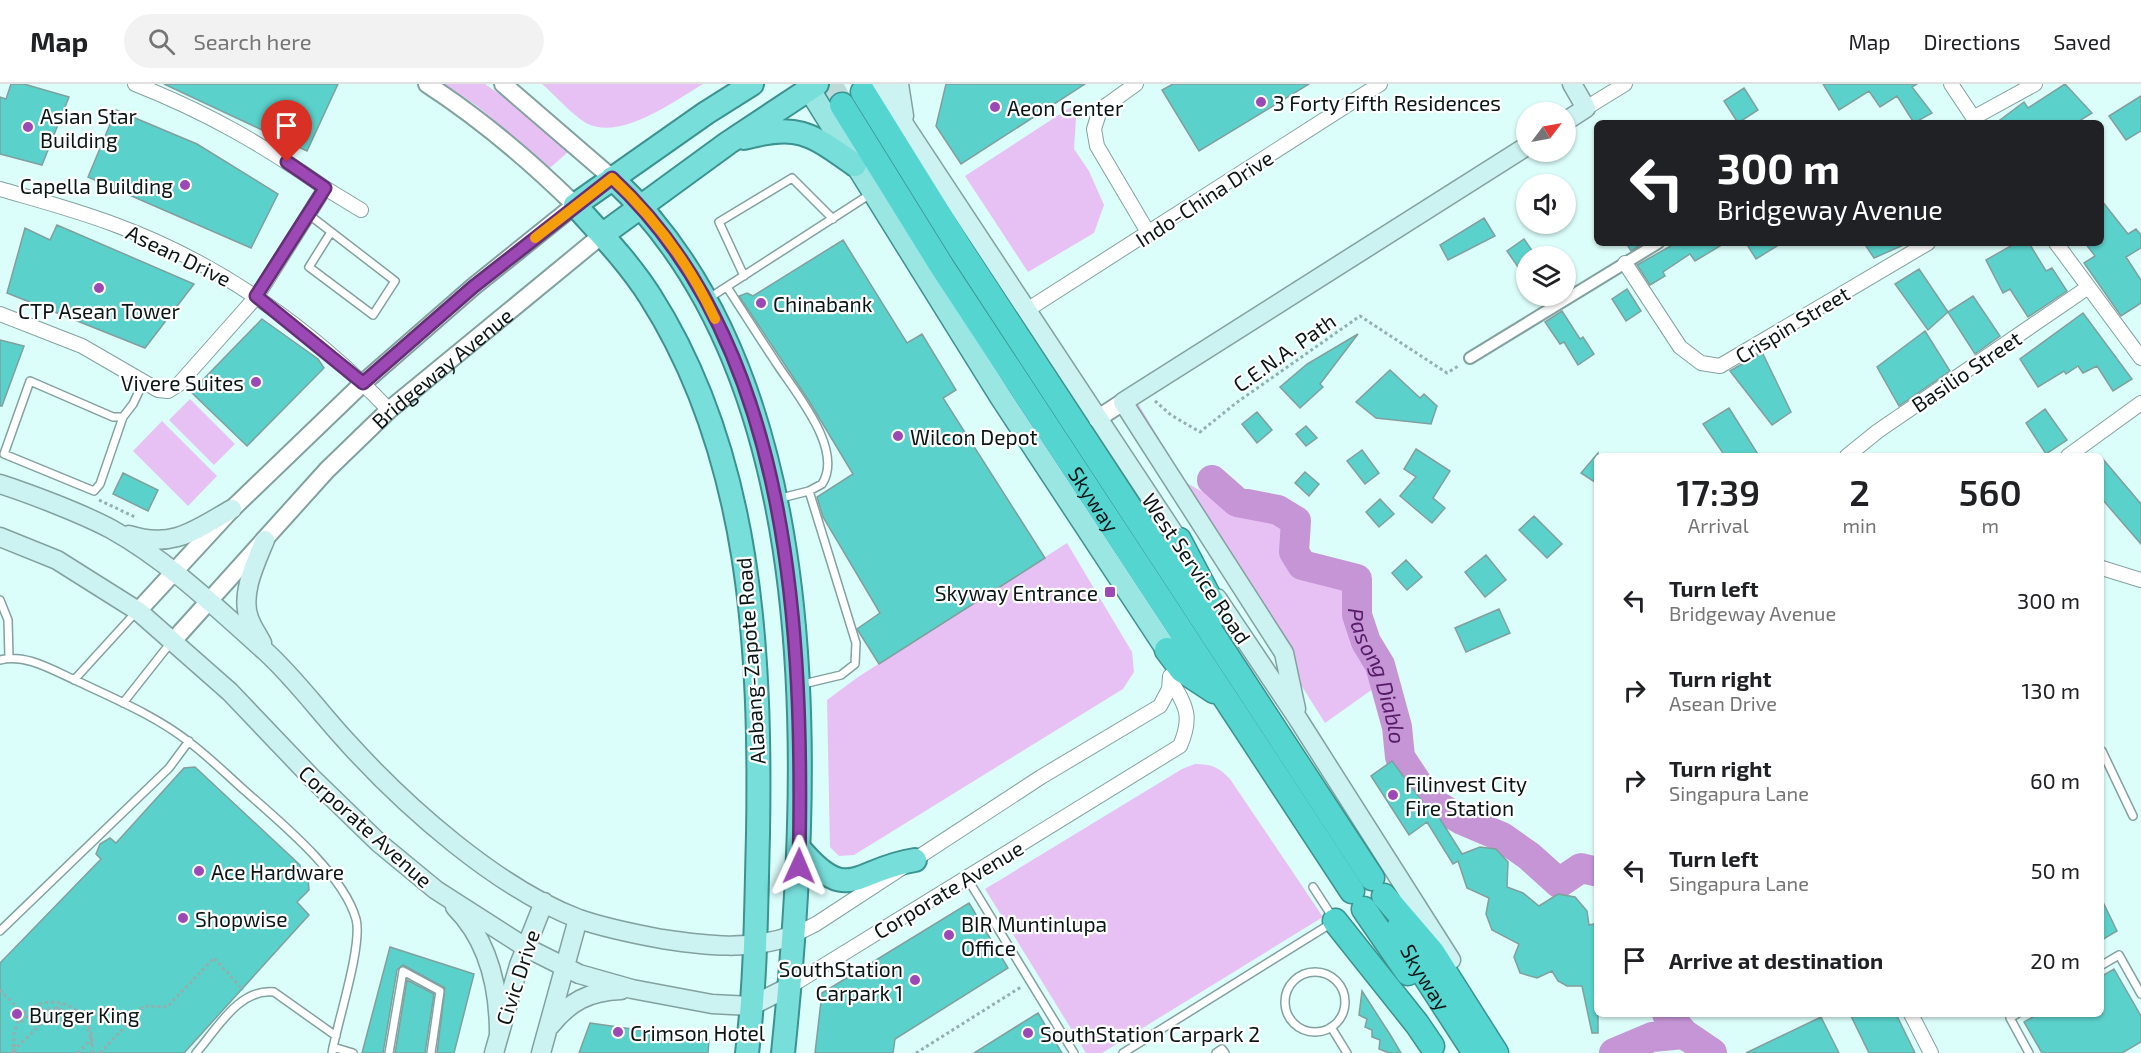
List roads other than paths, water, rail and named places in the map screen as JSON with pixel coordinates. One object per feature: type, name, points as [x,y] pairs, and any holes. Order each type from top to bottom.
[{"type":"highway","points":[[706,113],[732,84]]},
{"type":"highway","name":"Bridgeway Avenue","points":[[575,205],[706,113],[752,84]]},
{"type":"highway","name":"Bridgeway Avenue","points":[[602,235],[811,86]]},
{"type":"highway","name":"Skyway","points":[[872,88],[961,249],[1378,887],[1411,965],[1460,1053]]},
{"type":"highway","name":"Skyway","points":[[842,105],[943,268],[1222,697],[1358,900],[1411,965],[1475,1053]]},
{"type":"highway","points":[[728,143],[764,133],[799,131],[818,138],[855,165]]},
{"type":"highway","name":"Alabang-Zapote Road","points":[[612,178],[642,206],[683,260],[706,300],[733,357],[752,410],[785,551],[797,686],[799,848],[783,1053]]},
{"type":"highway","name":"Alabang-Zapote Road","points":[[575,205],[650,295],[675,339],[698,390],[732,491],[747,574],[754,664],[758,792],[754,947],[747,1053]]},
{"type":"highway","points":[[1179,540],[1204,592],[1239,646],[1248,690]]},
{"type":"highway","points":[[1167,650],[1182,670],[1222,697]]},
{"type":"highway","points":[[799,848],[822,873],[849,881],[895,863],[915,860]]},
{"type":"highway","points":[[1378,887],[1432,952],[1496,1053]]},
{"type":"highway","points":[[1335,921],[1417,1023],[1432,1046]]},
{"type":"main road","points":[[899,84],[906,127]]},
{"type":"main road","points":[[1572,84],[1586,108],[1576,114]]},
{"type":"main road","points":[[811,86],[872,193],[1000,396],[1167,650]]},
{"type":"main road","name":"West Service Road","points":[[872,88],[906,127],[1097,419],[1298,719],[1509,1053]]},
{"type":"main road","points":[[1298,719],[1284,653],[1123,402],[1516,153]]},
{"type":"main road","name":"Corporate Avenue","points":[[0,484],[110,528],[173,573],[267,653],[350,746],[408,804],[503,878],[544,902],[578,919],[674,941],[712,946],[754,947],[794,935]]},
{"type":"main road","points":[[110,528],[145,540],[169,541],[190,534],[232,508]]},
{"type":"main road","name":"Corporate Avenue","points":[[0,537],[57,560],[138,611],[230,692],[312,778],[379,843],[436,890],[525,947],[565,968],[632,989],[712,1004],[751,1006],[789,987]]},
{"type":"main road","points":[[265,540],[253,568],[246,599],[248,617],[267,653]]},
{"type":"main road","points":[[436,890],[458,910],[475,934],[488,960],[499,1009],[499,1034]]},
{"type":"main road","name":"Civic Drive","points":[[494,1053],[525,947],[544,902]]},
{"type":"main road","name":"Civic Drive","points":[[541,1053],[578,919]]},
{"type":"main road","points":[[547,1030],[560,1013],[577,999],[593,993],[632,989]]},
{"type":"street","points":[[135,84],[192,107],[269,149],[361,210]]},
{"type":"street","points":[[427,84],[462,107],[533,164],[575,205]]},
{"type":"street","points":[[503,84],[612,178]]},
{"type":"street","points":[[1136,84],[1100,110],[1094,129],[1096,146],[1149,234]]},
{"type":"street","name":"Indo-China Drive","points":[[1027,310],[1380,84]]},
{"type":"street","points":[[1586,108],[1625,84]]},
{"type":"street","points":[[1951,84],[1974,120]]},
{"type":"street","points":[[1977,120],[2034,84]]},
{"type":"street","points":[[0,314],[82,346],[143,383],[158,390],[168,391],[179,384],[256,296],[325,188]]},
{"type":"street","name":"Asean Drive","points":[[0,189],[114,224],[206,265],[256,296],[363,383],[389,410]]},
{"type":"street","name":"Bridgeway Avenue","points":[[138,611],[232,508],[363,383],[473,287],[575,205]]},
{"type":"street","name":"Bridgeway Avenue","points":[[173,641],[327,470],[389,410],[602,235]]},
{"type":"street","points":[[1470,358],[1653,246]]},
{"type":"street","name":"Crispin Street","points":[[1625,263],[1680,347],[1701,363],[1720,366],[1923,246]]},
{"type":"street","points":[[2058,246],[2141,358]]},
{"type":"street","name":"Basilio Street","points":[[1851,453],[1887,425],[2087,288]]},
{"type":"street","points":[[1097,419],[1123,402]]},
{"type":"street","points":[[2072,453],[2141,403]]},
{"type":"street","points":[[2104,569],[2141,580]]},
{"type":"street","name":"Corporate Avenue","points":[[789,987],[1180,746],[1188,727],[1186,707],[1170,680],[1167,650]]},
{"type":"street","name":"Corporate Avenue","points":[[794,935],[915,860],[1041,777],[1160,706],[1170,680]]},
{"type":"street","points":[[1913,1017],[1931,1053]]},
{"type":"lane","points":[[744,276],[719,222],[792,178],[833,219]]},
{"type":"lane","points":[[706,300],[872,193]]},
{"type":"lane","points":[[308,214],[395,281],[373,315],[309,267],[331,232]]},
{"type":"lane","points":[[727,287],[812,416],[821,435],[828,467],[822,484],[809,491],[774,499]]},
{"type":"lane","points":[[123,417],[113,417],[30,381],[4,454],[94,490],[100,484],[123,417],[133,404],[143,383]]},
{"type":"lane","points":[[797,686],[841,675],[855,664],[856,643],[809,491]]},
{"type":"lane","points":[[0,600],[8,620],[9,658]]},
{"type":"lane","name":"Bridgeway Avenue","points":[[74,680],[138,611]]},
{"type":"lane","name":"Bridgeway Avenue","points":[[123,703],[173,641]]},
{"type":"lane","points":[[0,660],[9,658],[30,661],[123,703],[189,741],[294,834],[327,869],[357,920],[354,954],[332,1050],[353,1053]]},
{"type":"lane","points":[[0,931],[169,768],[189,741]]},
{"type":"lane","points":[[2104,755],[2133,816]]},
{"type":"lane","points":[[967,878],[1074,1053]]},
{"type":"lane","points":[[1123,1053],[1335,921],[1312,887]]},
{"type":"lane","points":[[2104,964],[2119,955],[2141,994]]},
{"type":"lane","points":[[389,1053],[403,971],[440,990],[431,1053]]},
{"type":"lane","points":[[1311,972],[1324,974],[1340,986],[1344,1005],[1340,1018],[1331,1027],[1320,1032],[1307,1031],[1296,1026],[1288,1016],[1285,998],[1289,986],[1298,977],[1311,972]]},
{"type":"lane","points":[[196,1053],[248,995],[262,991],[274,992],[336,1036]]},
{"type":"lane","points":[[2012,1017],[2010,1018],[2029,1053]]},
{"type":"lane","points":[[1331,1027],[1347,1053]]},
{"type":"lane","points":[[1216,1053],[1222,1049],[1225,1053]]},
{"type":"waterway","name":"Pasong Diablo","points":[[1212,480],[1237,502],[1278,510],[1296,521],[1294,552],[1302,565],[1357,579],[1357,615],[1366,642],[1380,665],[1397,727],[1400,757],[1429,801],[1462,820],[1502,837],[1529,856],[1559,883],[1581,868],[1594,871]]},
{"type":"waterway","name":"Pasong Diablo","points":[[1670,1017],[1684,1034],[1712,1053]]},
{"type":"waterway","points":[[1614,1053],[1652,1037],[1684,1034]]},
{"type":"tunnel","points":[[830,84],[842,105]]},
{"type":"place","name":"3 Forty Fifth Residences","points":[[1261,102]]},
{"type":"place","name":"Aeon Center","points":[[995,107]]},
{"type":"place","name":"Asian Star Building","points":[[28,127]]},
{"type":"place","name":"Capella Building","points":[[185,185]]},
{"type":"place","name":"CTP Asean Tower","points":[[99,288]]},
{"type":"place","name":"Chinabank","points":[[761,303]]},
{"type":"place","name":"Vivere Suites","points":[[256,382]]},
{"type":"place","name":"Wilcon Depot","points":[[898,436]]},
{"type":"place","name":"Skyway Entrance","points":[[1110,592]]},
{"type":"place","name":"Filinvest City Fire Station","points":[[1393,795]]},
{"type":"place","name":"Ace Hardware","points":[[199,871]]},
{"type":"place","name":"Shopwise","points":[[183,918]]},
{"type":"place","name":"BIR Muntinlupa Office","points":[[949,935]]},
{"type":"place","name":"SouthStation Carpark 1","points":[[915,980]]},
{"type":"place","name":"Burger King","points":[[17,1014]]},
{"type":"place","name":"Crimson Hotel","points":[[618,1032]]},
{"type":"place","name":"SouthStation Carpark 2","points":[[1028,1033]]}]
